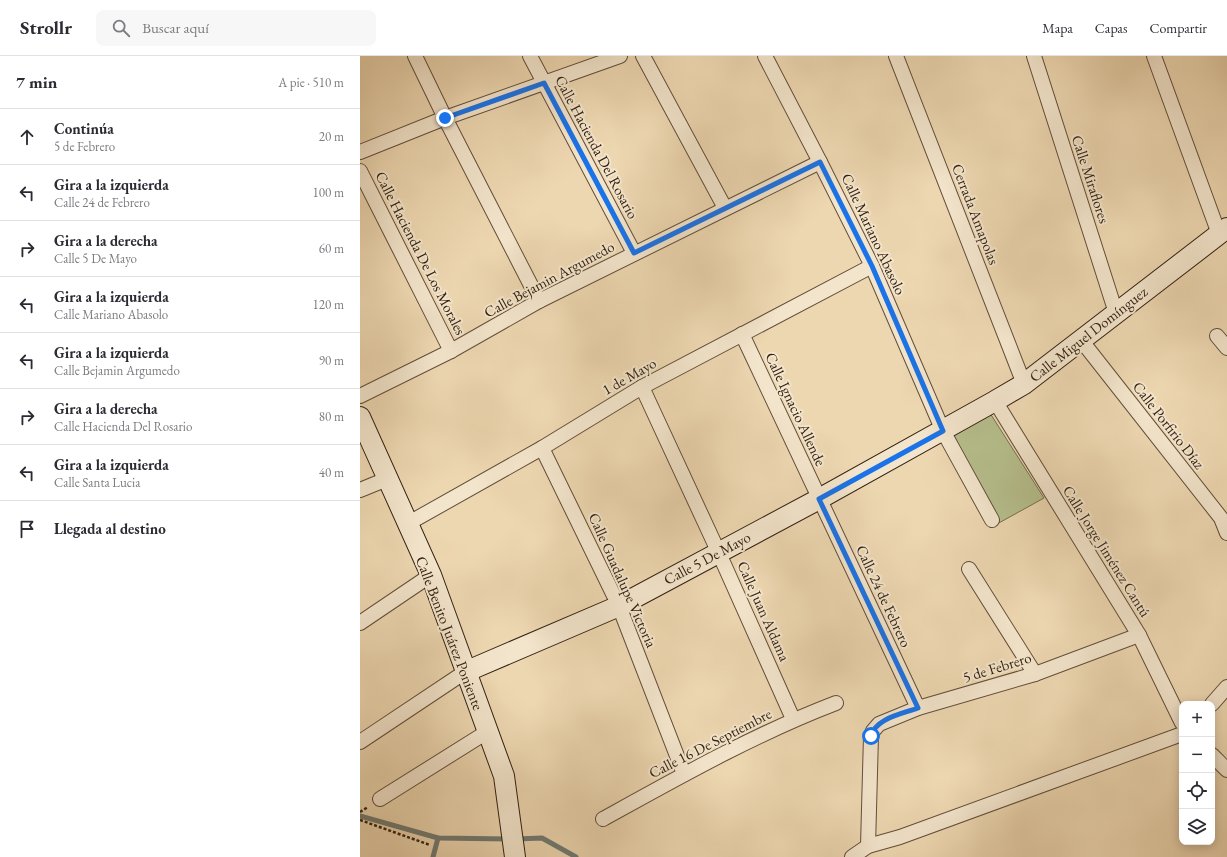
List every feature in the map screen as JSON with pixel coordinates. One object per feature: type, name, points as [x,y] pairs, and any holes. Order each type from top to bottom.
[{"type":"street","points":[[415,56],[445,118],[540,301]]},
{"type":"street","name":"Calle Hacienda Del Rosario","points":[[530,56],[634,253]]},
{"type":"street","points":[[360,152],[445,118],[620,56]]},
{"type":"street","points":[[643,56],[725,208]]},
{"type":"street","name":"Calle Mariano Abasolo","points":[[765,56],[872,266],[943,431],[992,520]]},
{"type":"street","name":"Cerrada Amapolas","points":[[896,56],[1024,384]]},
{"type":"street","name":"Calle Miraflores","points":[[1034,56],[1116,313]]},
{"type":"street","points":[[1154,56],[1223,231]]},
{"type":"street","name":"Calle Bejamin Argumedo","points":[[360,396],[451,351],[540,301],[634,253],[820,162]]},
{"type":"street","name":"Calle Hacienda De Los Morales","points":[[360,171],[451,351]]},
{"type":"street","name":"Calle Miguel Domínguez","points":[[943,431],[1024,384],[1223,231]]},
{"type":"street","name":"1 de Mayo","points":[[407,524],[542,448],[642,387],[872,266]]},
{"type":"street","name":"Calle Ignacio Allende","points":[[742,334],[819,499]]},
{"type":"street","points":[[1218,336],[1227,348]]},
{"type":"street","name":"Calle Porfirio Díaz","points":[[1081,340],[1224,516],[1227,533]]},
{"type":"street","name":"Calle Juan Aldama","points":[[642,387],[718,551],[793,719]]},
{"type":"street","name":"Calle Jorge Jiménez Cantú","points":[[995,401],[1139,635],[1179,717]]},
{"type":"street","name":"Calle Benito Juárez Poniente","points":[[360,417],[431,575],[504,776],[514,857]]},
{"type":"street","name":"Calle 5 De Mayo","points":[[465,672],[619,606],[718,551],[819,499],[943,431]]},
{"type":"street","name":"Calle Guadalupe Victoria","points":[[542,448],[619,606],[684,774]]},
{"type":"street","points":[[360,490],[387,479]]},
{"type":"street","name":"Calle 24 de Febrero","points":[[819,499],[918,708]]},
{"type":"street","points":[[969,569],[1035,674]]},
{"type":"street","points":[[360,623],[431,575]]},
{"type":"street","name":"5 de Febrero","points":[[868,846],[871,736],[875,727],[884,721],[918,708],[1035,674],[1139,635]]},
{"type":"street","points":[[360,742],[465,672]]},
{"type":"street","points":[[1215,701],[1227,687]]},
{"type":"street","name":"Calle 16 De Septiembre","points":[[603,819],[684,774],[793,719],[836,703]]},
{"type":"street","points":[[380,799],[487,732]]},
{"type":"street","points":[[852,857],[868,846],[900,837],[1179,735]]},
{"type":"path","points":[[360,820],[430,845]]},
{"type":"green space","points":[[988,410],[1044,498],[997,524],[953,433]]},
{"type":"waterway","points":[[360,816],[438,838],[508,839]]},
{"type":"waterway","points":[[433,857],[438,838]]},
{"type":"waterway","points":[[516,839],[542,838],[576,857]]},
{"type":"route","points":[[445,118],[544,83],[634,253],[820,162],[872,266],[943,431],[819,499],[918,708],[884,721],[875,727],[871,736]]}]
